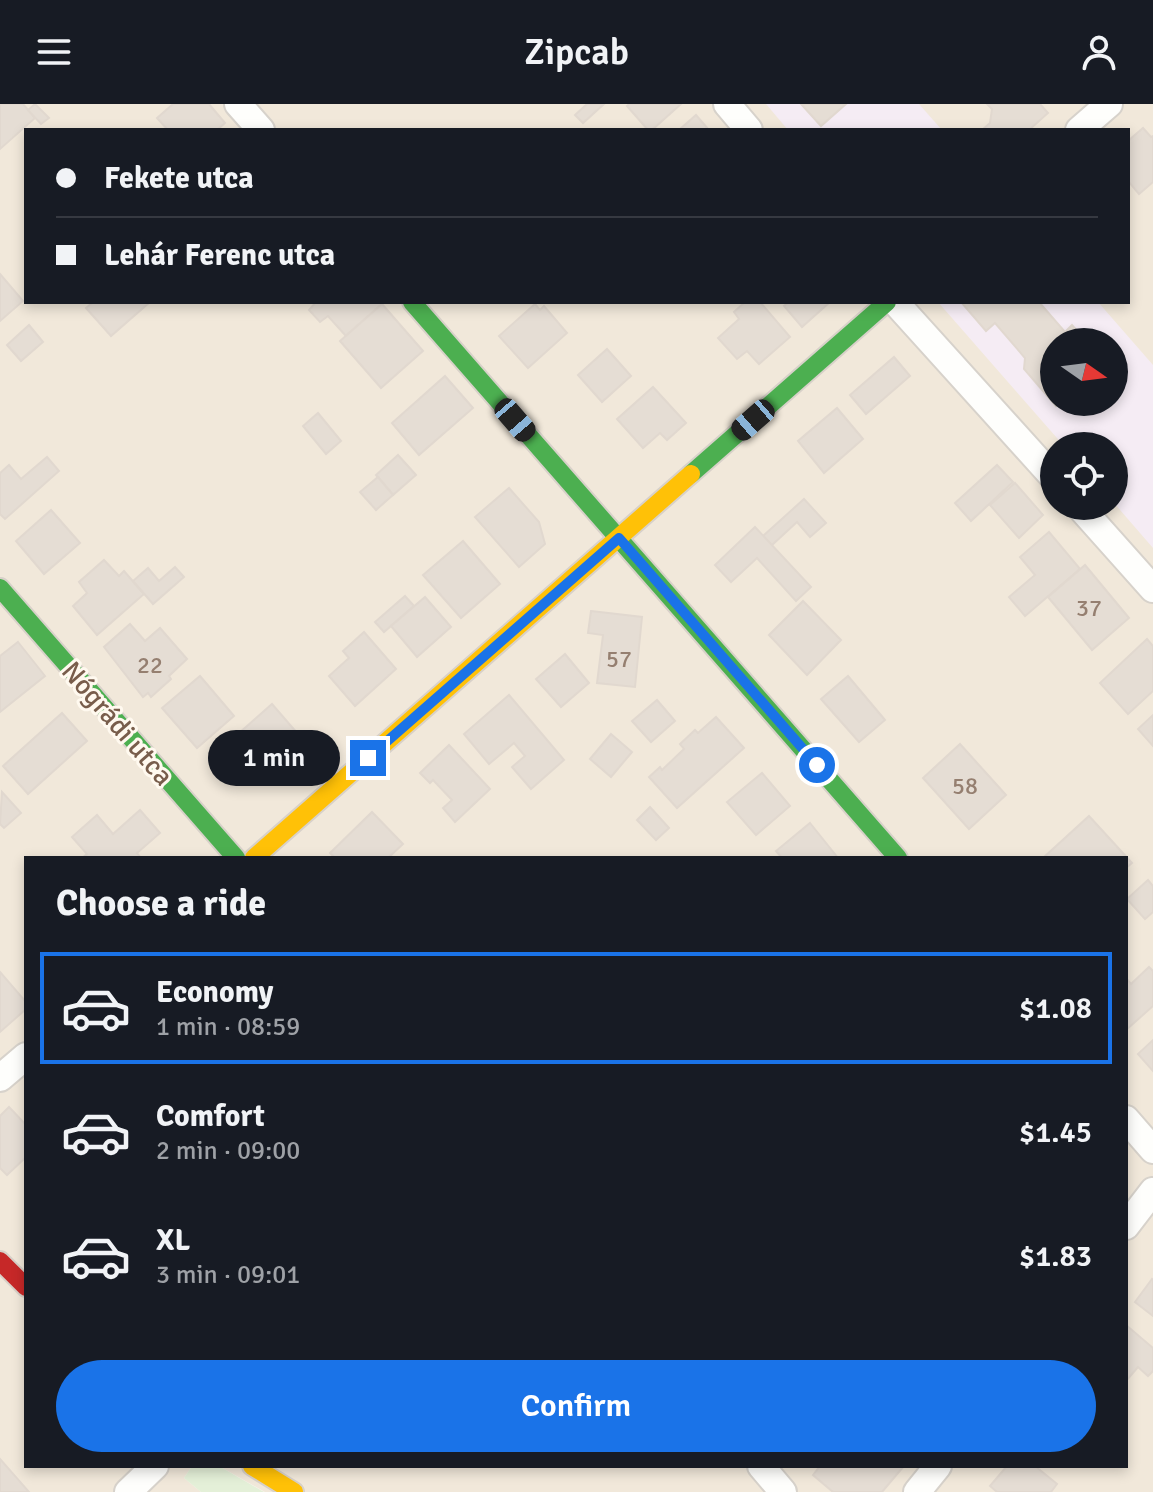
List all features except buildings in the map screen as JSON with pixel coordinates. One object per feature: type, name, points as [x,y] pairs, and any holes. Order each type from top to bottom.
[{"type":"street","points":[[238,104],[259,128]]},
{"type":"street","points":[[727,104],[747,128]]},
{"type":"street","points":[[1081,128],[1109,104]]},
{"type":"street","points":[[414,304],[896,856]]},
{"type":"street","points":[[256,856],[885,304]]},
{"type":"street","points":[[897,304],[1040,463]]},
{"type":"street","points":[[1091,520],[1153,589]]},
{"type":"street","name":"Nógrádi utca","points":[[0,588],[234,856]]},
{"type":"street","points":[[0,1078],[24,1058]]},
{"type":"street","points":[[1128,1121],[1153,1150]]},
{"type":"street","points":[[1128,1223],[1153,1191]]},
{"type":"street","points":[[0,1261],[24,1285]]},
{"type":"street","points":[[128,1492],[153,1468]]},
{"type":"street","points":[[255,1468],[294,1492]]},
{"type":"street","points":[[763,1468],[783,1492]]},
{"type":"street","points":[[917,1492],[936,1468]]},
{"type":"shaded area","points":[[0,104],[1153,104],[1153,1492],[265,1492],[223,1468],[1128,1468],[1128,856],[24,856],[24,1468],[191,1468],[184,1478],[201,1492],[0,1492]]},
{"type":"shaded area","points":[[766,104],[919,104],[940,128],[786,128]]},
{"type":"shaded area","points":[[940,304],[1100,304],[1121,328],[1040,328],[1040,416],[1128,416],[1128,336],[1153,365],[1153,548],[1128,519],[1128,432],[1052,432]]},
{"type":"green space","points":[[191,1468],[222,1468],[264,1492],[201,1492],[184,1478]]},
{"type":"traffic: fast","points":[[414,304],[896,856]]},
{"type":"traffic: fast","points":[[691,474],[885,304]]},
{"type":"traffic: fast","points":[[0,588],[234,856]]},
{"type":"traffic: slow","points":[[256,856],[691,474]]},
{"type":"traffic: slow","points":[[255,1468],[294,1492]]},
{"type":"traffic: jam","points":[[0,1261],[24,1285]]},
{"type":"route","points":[[368,758],[619,538],[817,765]]}]
